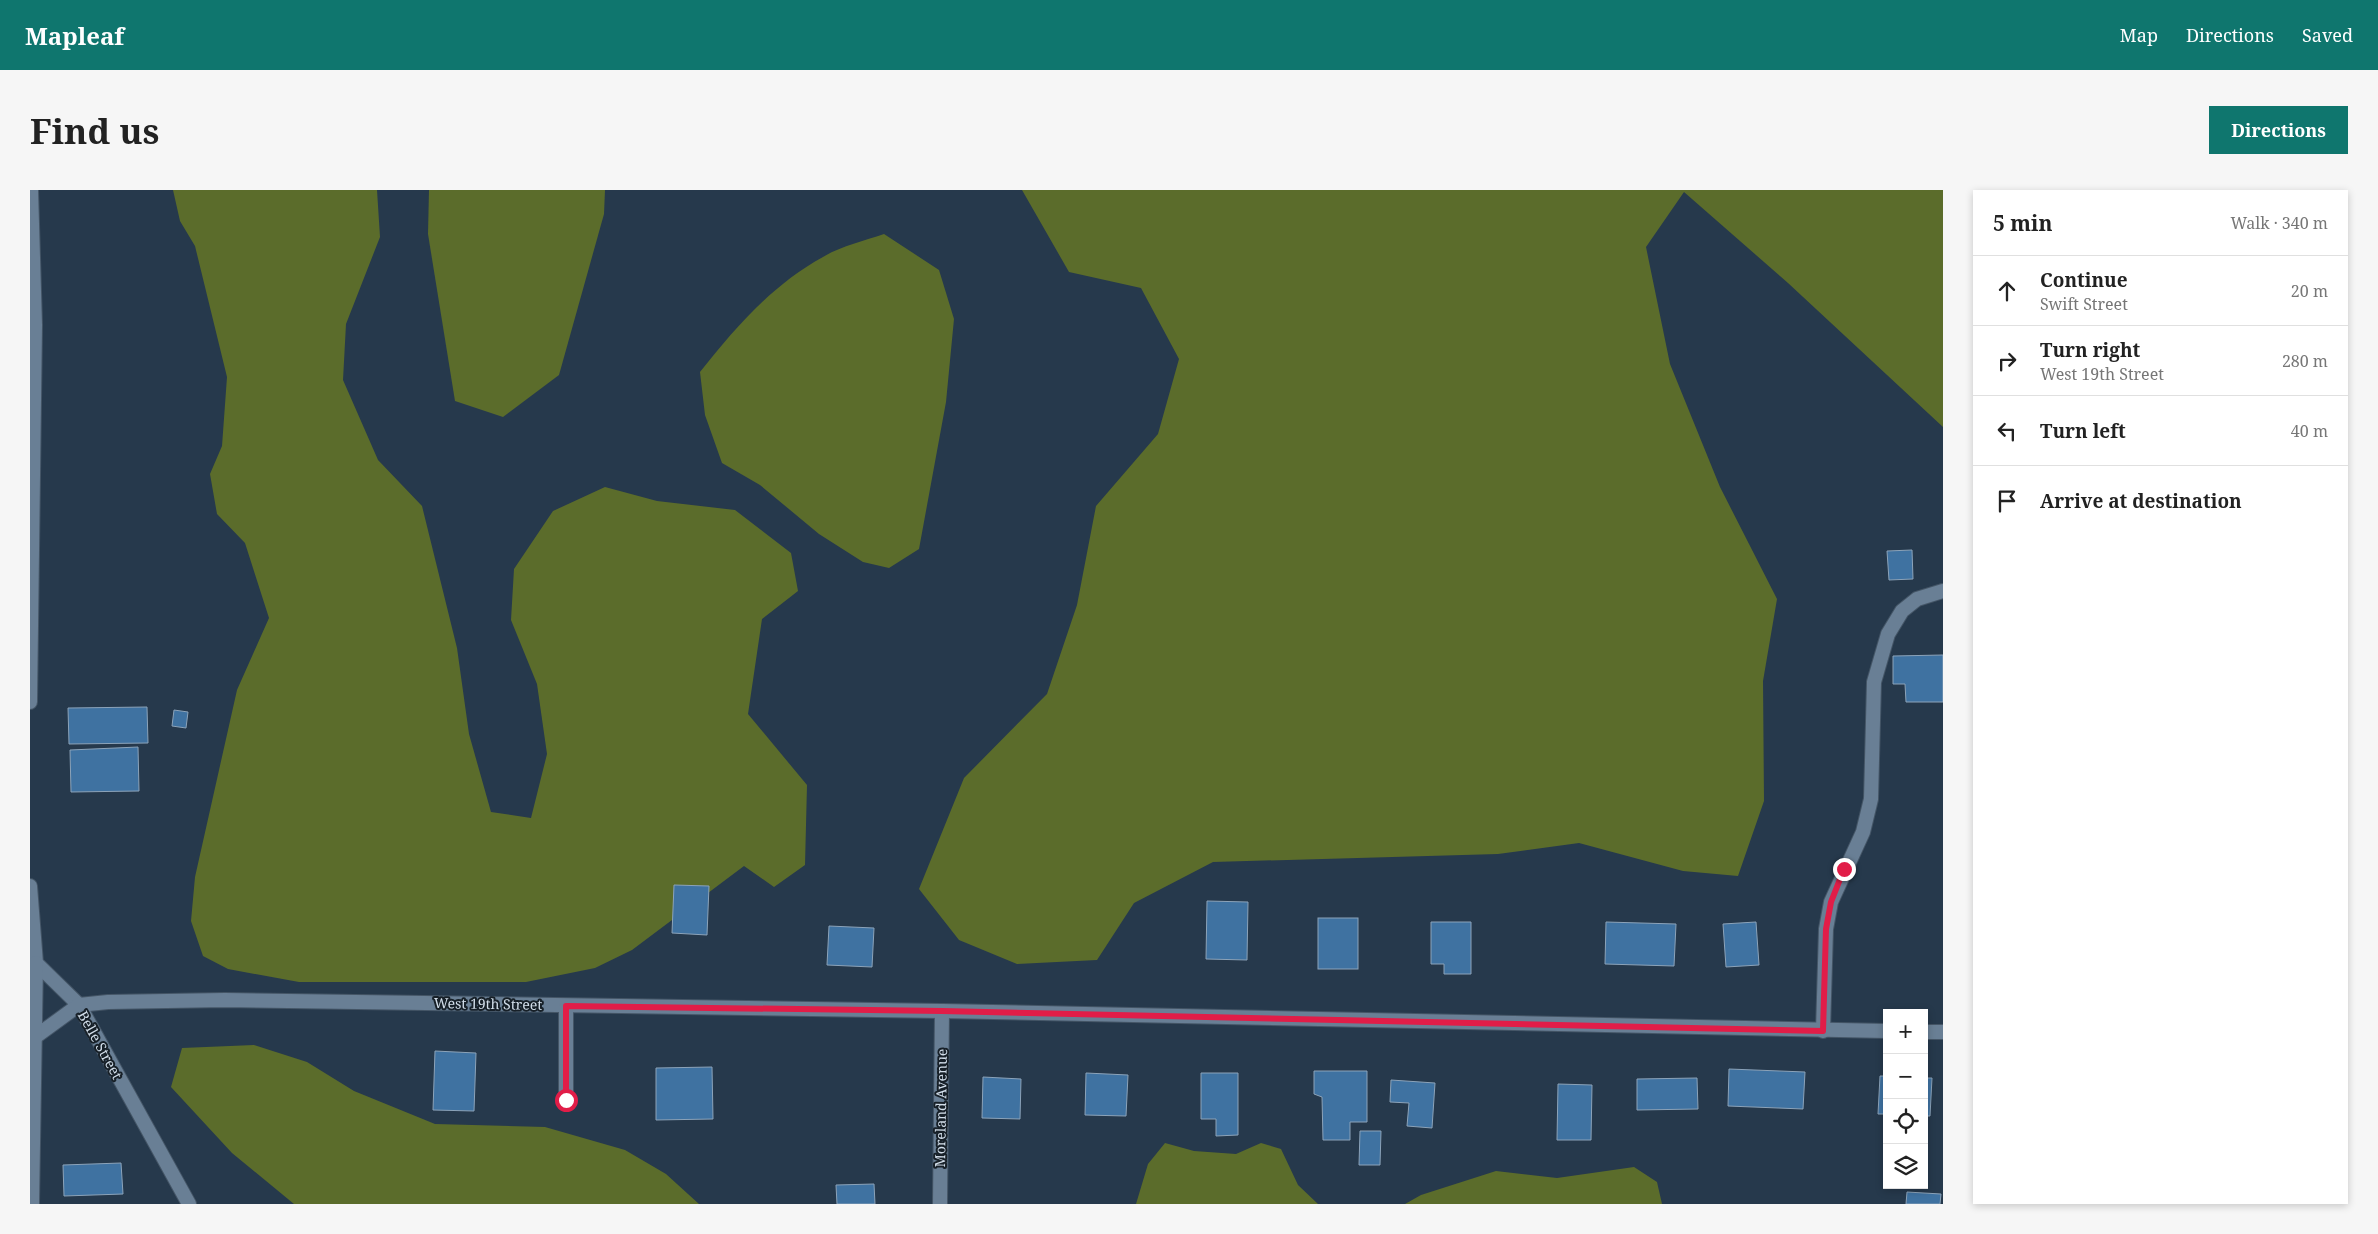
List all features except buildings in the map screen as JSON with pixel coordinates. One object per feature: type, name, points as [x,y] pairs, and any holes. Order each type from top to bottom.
[{"type":"street","points":[[30,702],[35,325],[31,190]]},
{"type":"street","points":[[1823,1031],[1826,929],[1831,902],[1863,832],[1871,799],[1874,682],[1888,634],[1902,611],[1917,599],[1943,591]]},
{"type":"street","points":[[30,886],[36,963],[32,1204]]},
{"type":"street","name":"Belle Street","points":[[36,963],[79,1005],[189,1204]]},
{"type":"street","name":"West 19th Street","points":[[79,1005],[108,1002],[225,1000],[942,1011],[1883,1031]]},
{"type":"street","points":[[35,1037],[79,1005]]},
{"type":"street","points":[[566,1006],[566,1100]]},
{"type":"street","name":"Moreland Avenue","points":[[940,1204],[942,1011]]},
{"type":"street","points":[[1928,1032],[1943,1032]]},
{"type":"green space","points":[[173,190],[377,190],[380,237],[346,324],[343,380],[378,460],[422,506],[457,648],[469,734],[491,812],[531,818],[547,754],[537,684],[511,620],[514,569],[553,511],[605,487],[657,501],[735,510],[791,553],[798,591],[762,619],[748,714],[807,785],[805,865],[774,887],[744,866],[632,950],[595,968],[526,982],[299,982],[228,969],[203,956],[191,921],[195,877],[237,690],[269,618],[245,543],[217,514],[210,474],[222,446],[227,377],[195,246],[180,221]]},
{"type":"green space","points":[[429,190],[605,190],[604,214],[559,375],[503,417],[455,401],[428,234]]},
{"type":"green space","points":[[1022,190],[1943,190],[1943,427],[1788,283],[1684,192],[1646,247],[1670,364],[1720,487],[1777,599],[1763,681],[1764,801],[1738,876],[1683,871],[1579,843],[1498,854],[1213,862],[1134,903],[1097,960],[1017,964],[959,940],[919,889],[964,778],[1047,694],[1077,605],[1096,506],[1158,434],[1179,359],[1141,288],[1069,272]]},
{"type":"green space","points":[[884,234],[939,270],[954,319],[946,402],[919,549],[889,568],[863,562],[819,534],[760,485],[722,463],[705,415],[700,372],[741,323],[787,280],[830,253]]},
{"type":"green space","points":[[254,1045],[307,1062],[354,1091],[435,1124],[545,1127],[625,1150],[666,1174],[699,1204],[294,1204],[232,1153],[171,1087],[182,1048]]},
{"type":"green space","points":[[1165,1143],[1194,1151],[1236,1154],[1261,1143],[1281,1149],[1298,1185],[1318,1204],[1136,1204],[1148,1164]]},
{"type":"green space","points":[[1634,1167],[1657,1182],[1662,1204],[1405,1204],[1421,1195],[1496,1171],[1557,1178]]},
{"type":"route","points":[[566,1100],[566,1006],[942,1011],[1823,1031],[1826,929],[1831,902],[1844,869]]}]
